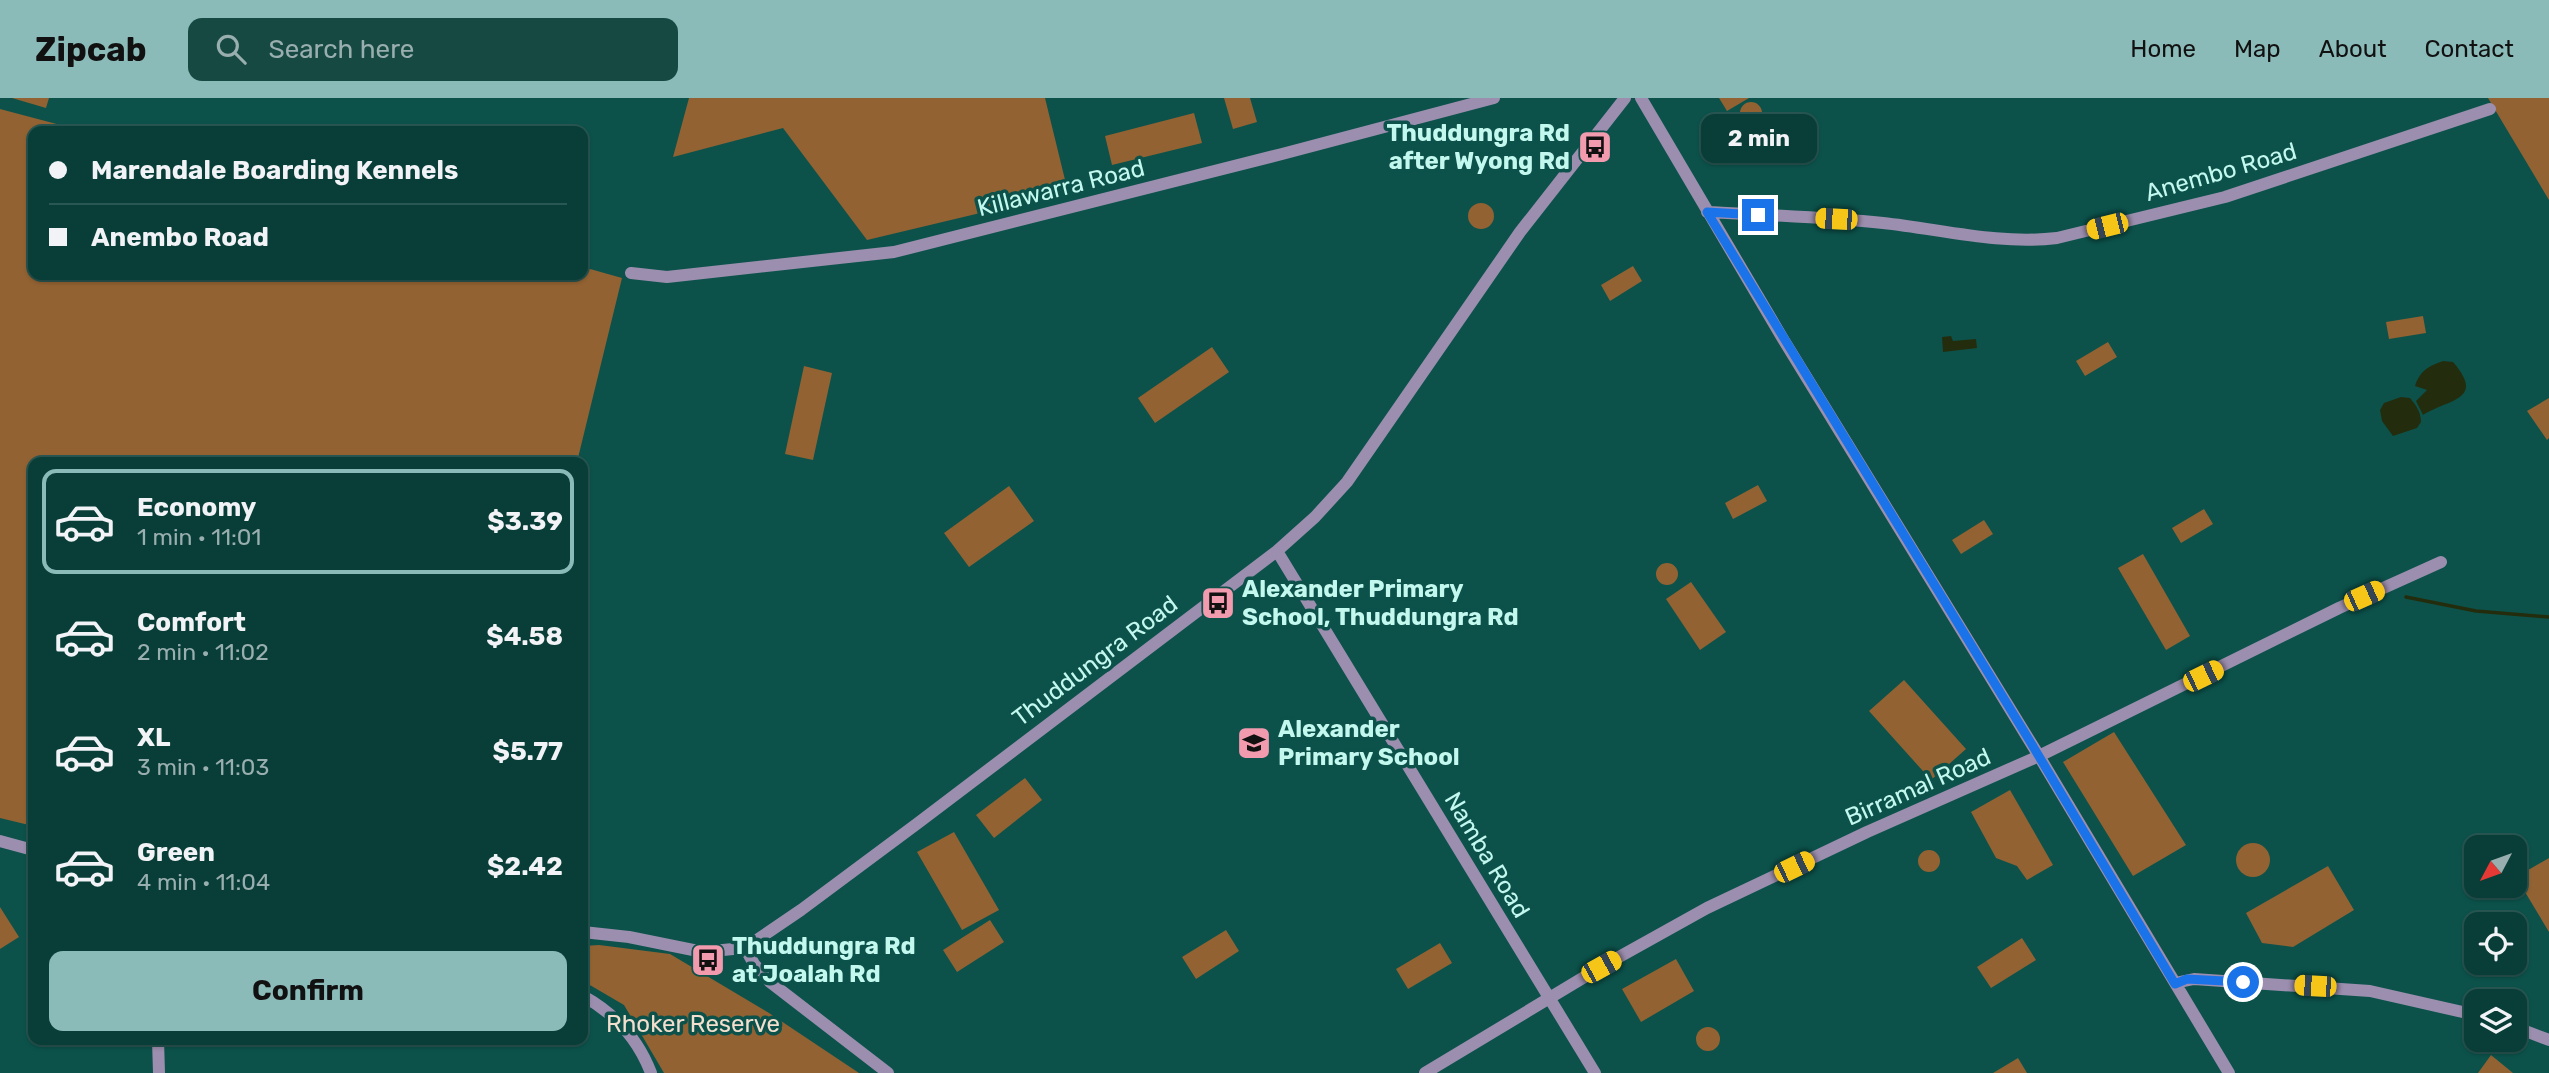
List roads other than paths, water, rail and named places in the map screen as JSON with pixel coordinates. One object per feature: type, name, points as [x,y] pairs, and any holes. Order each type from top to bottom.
[{"type":"street","name":"Killawarra Road","points":[[631,273],[667,277],[894,252],[1494,98]]},
{"type":"street","name":"Thuddungra Road","points":[[588,933],[629,937],[703,952],[744,946],[766,934],[833,887],[1277,551],[1315,517],[1347,482],[1520,232],[1625,98]]},
{"type":"street","points":[[1641,98],[1707,212],[2229,1073]]},
{"type":"street","name":"Anembo Road","points":[[1707,212],[1884,223],[2008,240],[2035,241],[2225,197],[2490,109]]},
{"type":"street","name":"Namba Road","points":[[1277,551],[1595,1073]]},
{"type":"street","name":"Birramal Road","points":[[1425,1073],[1601,967],[1707,908],[1867,832],[2039,756],[2339,608],[2441,562]]},
{"type":"street","points":[[0,841],[28,849]]},
{"type":"street","points":[[744,946],[754,964],[770,982],[888,1073]]},
{"type":"street","points":[[2175,984],[2194,979],[2339,987],[2390,995],[2464,1012]]},
{"type":"street","points":[[588,999],[621,1023],[642,1052],[651,1073]]},
{"type":"street","points":[[2527,1032],[2549,1040]]},
{"type":"street","points":[[158,1045],[159,1073]]},
{"type":"waterway","points":[[2406,597],[2476,611],[2549,617]]},
{"type":"place","name":"Thuddungra Rd after Wyong Rd","points":[[1595,147]]},
{"type":"place","name":"Alexander Primary School, Thuddungra Rd","points":[[1218,603]]},
{"type":"place","name":"Alexander Primary School","points":[[1254,743]]},
{"type":"place","name":"Thuddungra Rd at Joalah Rd","points":[[708,960]]},
{"type":"park label","name":"Rhoker Reserve","points":[[693,1024]]}]
